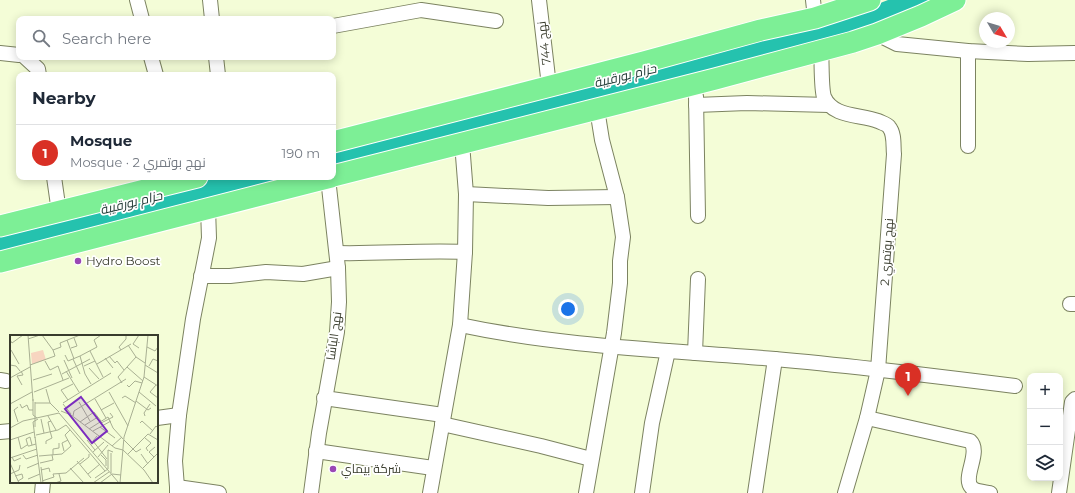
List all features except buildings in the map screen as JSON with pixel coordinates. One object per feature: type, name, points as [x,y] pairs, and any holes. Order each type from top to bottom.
[{"type":"highway","points":[[336,141],[652,60],[762,30],[814,9],[870,0]]},
{"type":"highway","points":[[336,176],[696,84],[821,50],[877,34],[955,0]]},
{"type":"highway","points":[[0,226],[185,180]]},
{"type":"highway","points":[[0,262],[319,180]]},
{"type":"street","points":[[137,0],[141,16]]},
{"type":"street","points":[[210,0],[212,16]]},
{"type":"street","name":"نهج 744","points":[[539,0],[549,86]]},
{"type":"street","points":[[336,25],[421,5],[496,21]]},
{"type":"street","points":[[877,34],[897,44],[968,52],[1028,54],[1075,53]]},
{"type":"street","points":[[821,50],[824,96],[829,105]]},
{"type":"street","points":[[968,52],[968,146]]},
{"type":"street","points":[[0,53],[16,55]]},
{"type":"street","points":[[28,60],[38,69],[38,72]]},
{"type":"street","points":[[152,60],[155,72]]},
{"type":"street","points":[[216,60],[218,72]]},
{"type":"street","points":[[696,84],[698,216]]},
{"type":"street","points":[[696,105],[747,103],[829,105]]},
{"type":"street","name":"نهج بوتمري 2","points":[[829,105],[847,114],[872,119],[890,127],[894,154],[878,370],[867,418],[845,493]]},
{"type":"street","points":[[586,493],[612,346],[620,282],[620,261],[623,237],[617,197],[602,140],[597,109]]},
{"type":"street","points":[[430,493],[433,468],[460,325],[465,252],[466,194],[462,143]]},
{"type":"street","points":[[54,180],[59,212]]},
{"type":"street","name":"نهج الباشا","points":[[311,493],[324,398],[337,332],[339,302],[331,180]]},
{"type":"street","points":[[466,194],[548,198],[617,197]]},
{"type":"street","points":[[208,208],[209,238],[193,319],[179,415],[175,461],[177,490],[220,493]]},
{"type":"street","points":[[337,253],[414,251],[465,252]]},
{"type":"street","points":[[201,276],[230,276],[266,272],[304,274],[338,268]]},
{"type":"street","points":[[695,353],[698,279]]},
{"type":"street","points":[[460,325],[494,333],[612,346],[775,359],[1015,386]]},
{"type":"street","points":[[642,493],[652,424],[668,351]]},
{"type":"street","points":[[755,493],[775,359]]},
{"type":"street","points":[[324,398],[442,420],[591,459]]},
{"type":"street","points":[[1059,493],[1072,402],[1075,399]]},
{"type":"street","points":[[158,418],[179,415]]},
{"type":"street","points":[[867,418],[972,442],[974,448],[970,471],[970,485],[976,490],[990,493]]},
{"type":"street","points":[[0,432],[10,431]]},
{"type":"street","points":[[316,451],[433,468]]},
{"type":"street","points":[[42,493],[43,483]]},
{"type":"water","name":"حزام بورقيبة","points":[[888,0],[940,0],[893,21],[336,168],[336,148],[865,9]]},
{"type":"water","name":"حزام بورقيبة","points":[[208,180],[289,180],[0,254],[0,234]]},
{"type":"place","name":"Hydro Boost","points":[[78,261]]},
{"type":"place","name":"Mosque","points":[[908,396]]},
{"type":"place","name":"شركة بيماي","points":[[333,469]]}]
